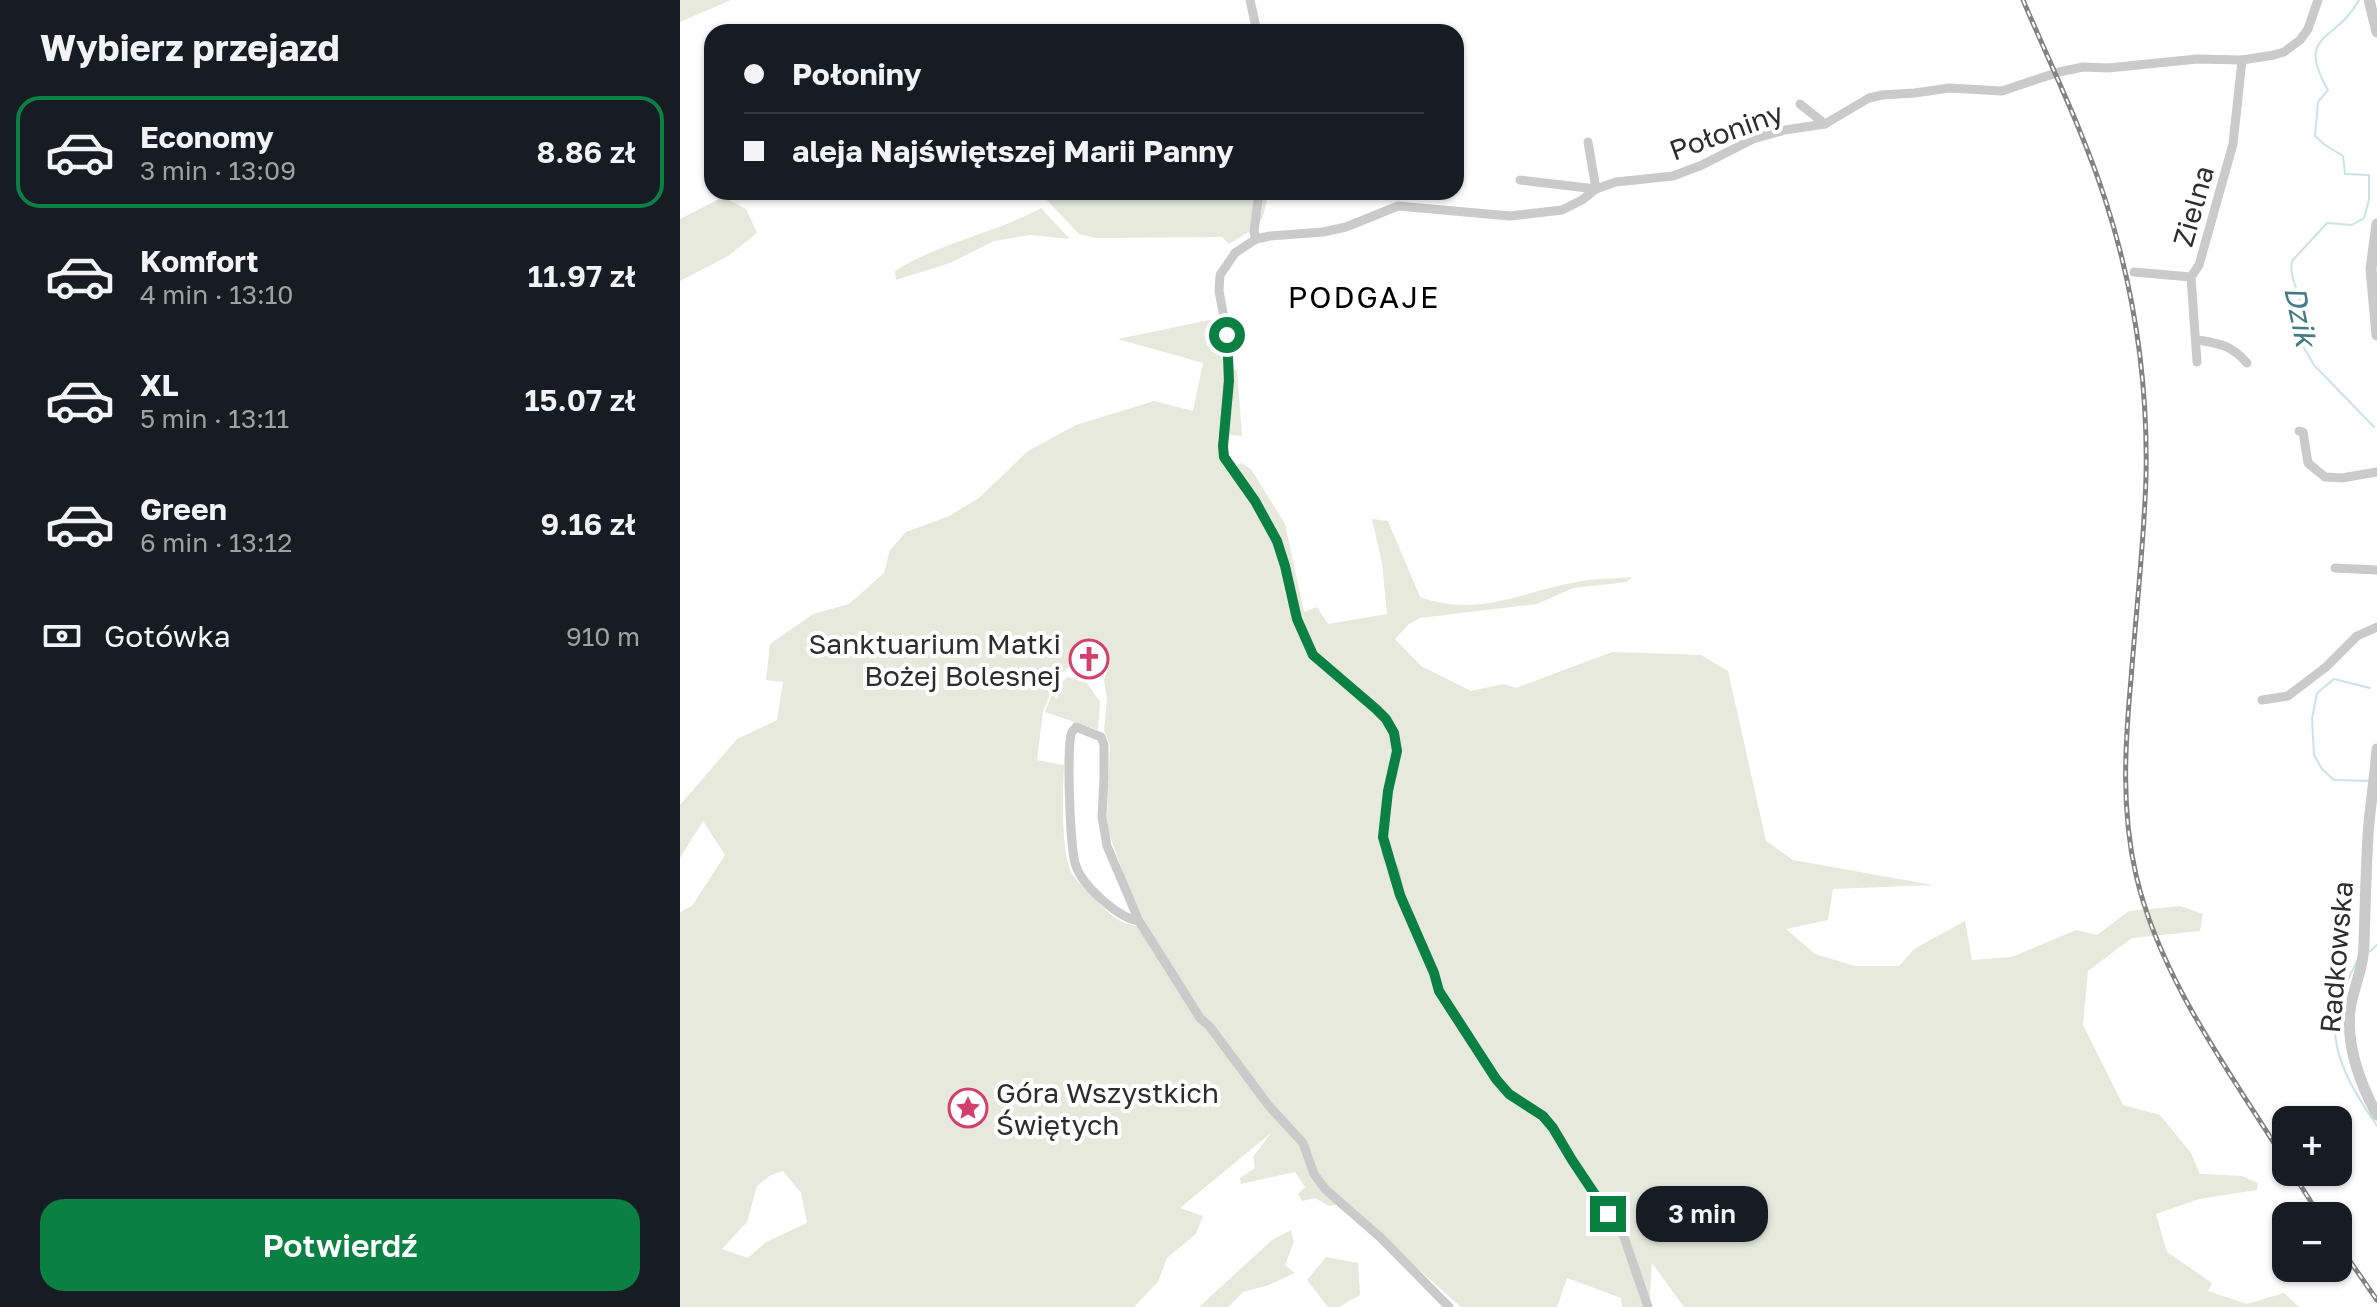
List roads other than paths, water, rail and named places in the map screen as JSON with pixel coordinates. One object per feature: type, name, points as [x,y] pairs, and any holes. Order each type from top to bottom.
[{"type":"street","points":[[1250,0],[1255,24]]},
{"type":"street","name":"Połoniny","points":[[1256,239],[1346,227],[1398,206],[1510,216],[1562,210],[1596,189],[1616,182],[1673,176],[1753,139],[1825,124],[1869,98],[1882,95],[1949,88],[2002,91],[2083,67],[2108,68],[2197,59],[2242,60],[2284,52],[2300,40],[2308,29],[2318,0]]},
{"type":"street","points":[[2369,0],[2377,32]]},
{"type":"street","name":"Zielna","points":[[2197,362],[2198,340],[2191,277],[2199,265],[2233,144],[2242,60]]},
{"type":"street","points":[[1800,104],[1825,124]]},
{"type":"street","points":[[1520,180],[1596,189],[1588,142]]},
{"type":"street","points":[[1258,200],[1256,239],[1235,253],[1220,275],[1219,291],[1229,364],[1224,457],[1255,501],[1273,535],[1285,566],[1297,619],[1313,655],[1376,709],[1394,733],[1397,751],[1388,791],[1383,837],[1400,895],[1439,991],[1496,1079],[1509,1094],[1543,1116],[1553,1128],[1624,1237],[1648,1307]]},
{"type":"street","points":[[2377,224],[2371,269],[2377,335]]},
{"type":"street","points":[[2134,272],[2191,277]]},
{"type":"street","points":[[2198,340],[2234,349],[2247,363]]},
{"type":"street","points":[[2299,431],[2303,432],[2308,463],[2325,477],[2342,478],[2377,472]]},
{"type":"street","points":[[2335,568],[2377,570]]},
{"type":"street","points":[[2262,700],[2288,696],[2326,667],[2357,636],[2377,627]]},
{"type":"street","points":[[1139,921],[1131,920],[1108,905],[1082,877],[1073,858],[1069,791],[1071,732],[1076,727],[1101,737],[1104,745],[1102,817],[1116,870],[1139,921],[1200,1018],[1269,1106],[1303,1143],[1314,1174],[1325,1189],[1381,1238],[1449,1307]]},
{"type":"street","name":"Radkowska","points":[[2377,749],[2368,834],[2362,971],[2350,1008],[2355,1065],[2362,1088],[2377,1115]]},
{"type":"waterway","name":"Dzik","points":[[2359,0],[2317,48],[2319,71],[2328,90],[2318,102],[2315,136],[2343,156],[2345,174],[2369,175],[2369,200],[2364,218],[2352,225],[2327,223],[2292,261],[2291,266],[2301,305],[2300,341],[2314,365],[2374,427]]},
{"type":"waterway","name":"Dzik","points":[[2370,688],[2334,679],[2317,693],[2312,719],[2314,755],[2322,769],[2334,780],[2371,781]]},
{"type":"waterway","name":"Dzik","points":[[2369,952],[2377,945]]},
{"type":"waterway","name":"Dzik","points":[[2357,961],[2339,1002],[2335,1035],[2350,1083],[2377,1126]]},
{"type":"railway","points":[[2023,0],[2077,124],[2105,199],[2124,267],[2142,371],[2146,477],[2126,777],[2128,826],[2136,875],[2147,914],[2179,988],[2272,1140]]},
{"type":"railway","points":[[2301,1186],[2311,1202]]},
{"type":"railway","points":[[2352,1264],[2377,1300]]},
{"type":"place","name":"Sanktuarium Matki Bożej Bolesnej","points":[[1089,659]]},
{"type":"place","name":"Góra Wszystkich Świętych","points":[[968,1108]]},
{"type":"district","name":"PODGAJE","points":[[1364,297]]}]
